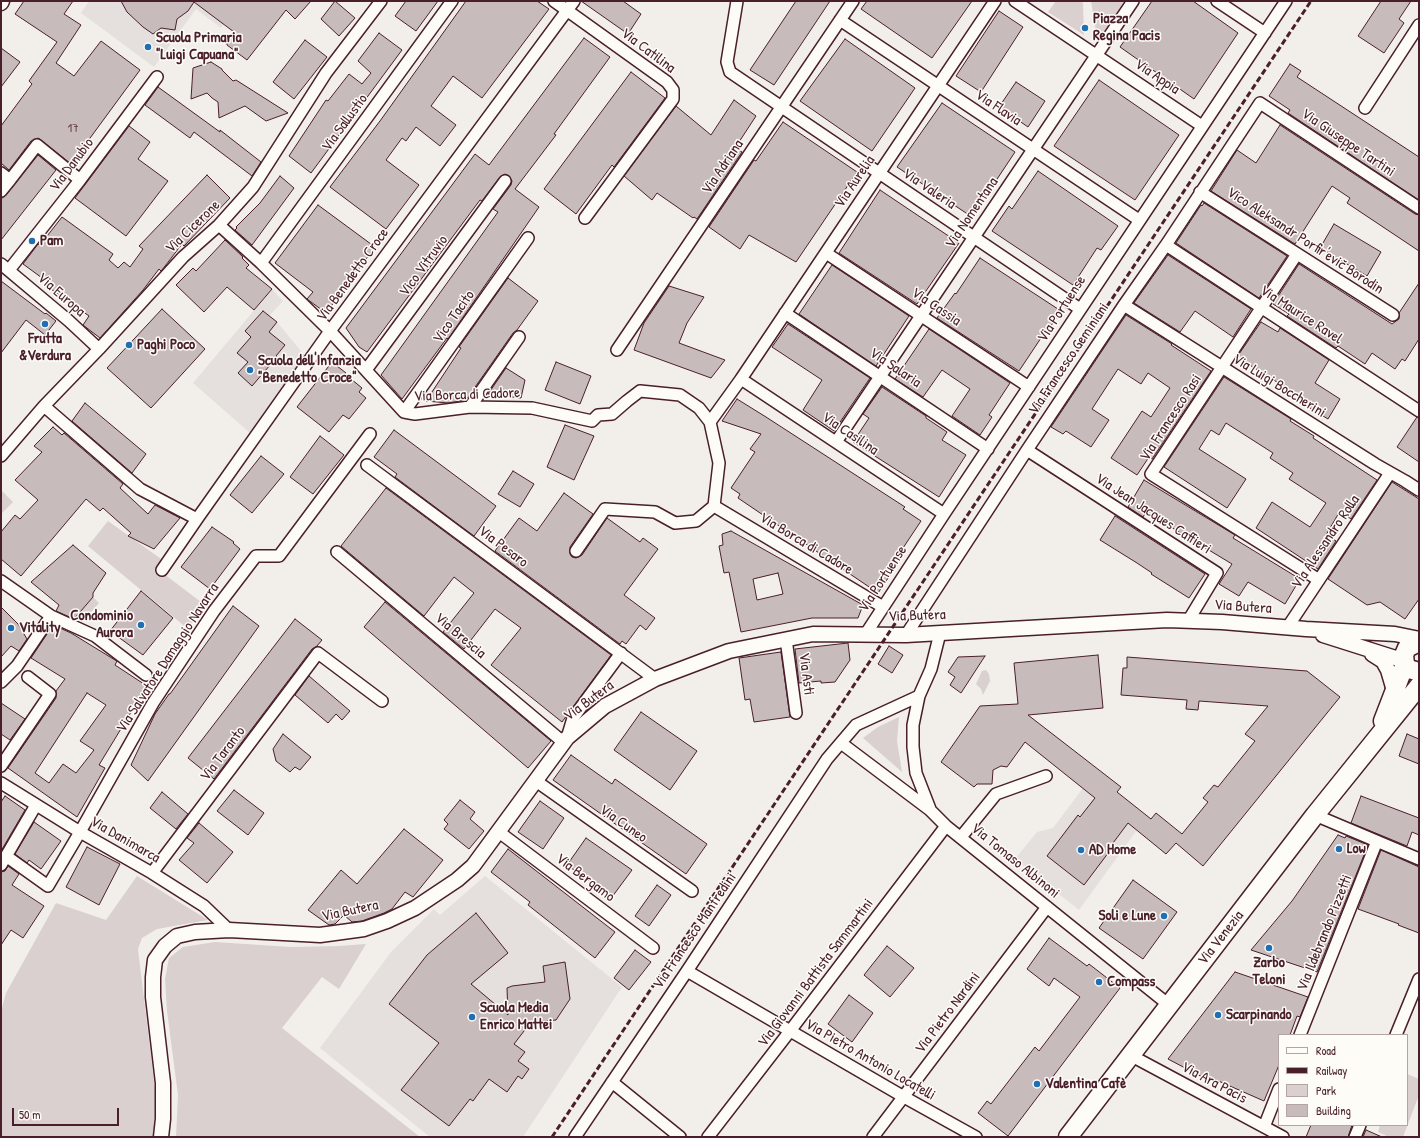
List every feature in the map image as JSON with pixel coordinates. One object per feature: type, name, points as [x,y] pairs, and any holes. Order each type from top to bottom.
[{"type":"main road","points":[[1376,740],[1394,694],[1410,666],[1404,655],[1407,648],[1419,642]]},
{"type":"main road","name":"Via Venezia","points":[[1068,1137],[1315,815],[1419,686]]},
{"type":"street","name":"Via Cicerone","points":[[1,456],[44,406],[99,349],[183,257],[219,224],[253,187],[326,73],[381,1]]},
{"type":"street","name":"Via Sallustio","points":[[261,264],[452,1]]},
{"type":"street","name":"Via Catilina","points":[[554,1],[571,6],[667,82],[674,90],[673,99],[585,218]]},
{"type":"street","name":"Via Valeria","points":[[737,1],[727,62],[730,72],[1080,309]]},
{"type":"street","name":"Via Adriana","points":[[617,350],[853,1]]},
{"type":"street","name":"Via Aurelia","points":[[710,422],[741,379],[995,1]]},
{"type":"street","name":"Via Appia","points":[[1015,1],[1202,126]]},
{"type":"street","name":"Via Nomentana","points":[[836,442],[1133,1]]},
{"type":"street","points":[[1217,1],[1265,33]]},
{"type":"street","name":"Via Portuense","points":[[865,635],[1139,220],[1286,1]]},
{"type":"street","name":"Via Benedetto Croce","points":[[162,570],[196,519],[330,331],[571,6]]},
{"type":"street","name":"Via Flavia","points":[[840,20],[1139,220]]},
{"type":"street","points":[[1365,108],[1419,25]]},
{"type":"street","name":"Via Danubio","points":[[5,267],[80,180],[157,76]]},
{"type":"street","name":"Via Francesco Geminiani","points":[[906,635],[1027,450],[1260,103]]},
{"type":"street","name":"Via Giuseppe Tartini","points":[[1260,103],[1419,208]]},
{"type":"street","points":[[1,191],[5,176],[37,145],[80,180]]},
{"type":"street","name":"Vico Vitruvio","points":[[366,370],[505,181]]},
{"type":"street","name":"Vico Aleksandr Porfir'evič Borodin","points":[[1200,192],[1393,315]]},
{"type":"street","name":"Via Borca di Cadore","points":[[219,224],[330,331],[404,412],[415,414],[470,407],[532,408],[592,421],[598,415],[612,414],[640,391],[680,395],[699,408],[710,422],[719,463],[714,506],[883,607]]},
{"type":"street","name":"Vico Tacito","points":[[404,412],[528,238]]},
{"type":"street","name":"Via Maurice Ravel","points":[[1166,245],[1419,411]]},
{"type":"street","name":"Via Cassia","points":[[826,253],[1029,387]]},
{"type":"street","name":"Via Francesco Rasi","points":[[1297,254],[1151,474],[1319,580]]},
{"type":"street","name":"Via Europa","points":[[5,267],[69,321],[99,349]]},
{"type":"street","name":"Via Luigi Boccherini","points":[[1124,305],[1390,474],[1419,490]]},
{"type":"street","name":"Via Salaria","points":[[785,313],[988,449]]},
{"type":"street","points":[[470,407],[519,337]]},
{"type":"street","name":"Via Casilina","points":[[741,379],[944,514]]},
{"type":"street","points":[[44,406],[140,489],[196,519]]},
{"type":"street","name":"Via Salvatore Damaggio Navarra","points":[[4,861],[48,886],[153,703],[224,598],[256,556],[279,556],[370,434]]},
{"type":"street","name":"Via Jean Jacques Caffieri","points":[[1027,450],[1217,573],[1188,621]]},
{"type":"street","name":"Via Pesaro","points":[[367,465],[654,679]]},
{"type":"street","name":"Via Alessandro Rolla","points":[[1287,628],[1390,474]]},
{"type":"street","points":[[576,551],[605,509],[655,512],[675,523],[696,520],[714,506]]},
{"type":"street","name":"Via Brescia","points":[[337,552],[565,740]]},
{"type":"street","points":[[1,581],[51,616],[95,636],[146,675]]},
{"type":"street","points":[[1,682],[17,666],[51,616]]},
{"type":"street","name":"Via Butera","points":[[161,1137],[163,1119],[163,1083],[153,977],[155,960],[165,946],[177,936],[195,932],[228,930],[320,935],[364,929],[387,921],[415,908],[457,880],[473,866],[565,740],[605,706],[654,679],[729,651],[814,634],[906,635],[1167,620],[1222,622],[1306,630]]},
{"type":"street","points":[[1306,630],[1395,634],[1419,639]]},
{"type":"street","points":[[1306,630],[1410,666]]},
{"type":"street","points":[[930,810],[916,773],[913,747],[913,725],[919,696],[931,669],[940,633]]},
{"type":"street","name":"Via Asti","points":[[786,639],[796,713]]},
{"type":"street","points":[[1367,650],[1383,661],[1388,670],[1394,694]]},
{"type":"street","name":"Via Taranto","points":[[152,873],[318,653],[382,701]]},
{"type":"street","points":[[565,740],[573,718],[621,653]]},
{"type":"street","points":[[1,766],[50,694],[28,677]]},
{"type":"street","name":"Via Francesco Manfredini","points":[[575,1137],[827,759],[856,725],[919,696]]},
{"type":"street","name":"Via Tomaso Albinoni","points":[[841,743],[930,810],[946,826],[1169,1005]]},
{"type":"street","points":[[961,837],[996,794],[1046,776]]},
{"type":"street","name":"Via Cuneo","points":[[536,781],[692,891]]},
{"type":"street","name":"Via Danimarca","points":[[1,783],[80,832],[152,873],[204,906],[228,930]]},
{"type":"street","points":[[4,861],[36,805]]},
{"type":"street","points":[[1315,815],[1419,859]]},
{"type":"street","name":"Via Giovanni Battista Sammartini","points":[[708,1137],[946,826]]},
{"type":"street","name":"Via Bergamo","points":[[499,832],[653,948]]},
{"type":"street","name":"Via Ildebrando Pizzetti","points":[[1300,1034],[1377,841]]},
{"type":"street","name":"Via Pietro Nardini","points":[[873,1137],[1047,907]]},
{"type":"street","name":"Via Pietro Antonio Locatelli","points":[[687,971],[976,1137]]},
{"type":"street","points":[[1396,1034],[1419,979]]},
{"type":"street","name":"Via Ara Pacis","points":[[1130,1055],[1283,1137]]},
{"type":"street","points":[[612,1082],[680,1137]]},
{"type":"street","points":[[1264,1127],[1278,1092]]},
{"type":"street","points":[[1355,1137],[1360,1126]]},
{"type":"shaded area","name":"Scuola Primaria \"Luigi Capuana\"","points":[[89,1],[242,1],[221,28],[196,9],[154,67],[81,13]]},
{"type":"shaded area","name":"Scuola dell'Infanzia \"Benedetto Croce\"","points":[[272,289],[283,301],[269,316],[277,322],[305,356],[250,433],[193,383]]},
{"type":"shaded area","name":"AD Home","points":[[1083,788],[1137,830],[1079,910],[1015,859],[1037,832],[1053,828]]},
{"type":"shaded area","name":"Scuola Media Enrico Mattei","points":[[485,876],[622,987],[523,1137],[430,1137],[320,1048],[391,952],[434,909],[440,915]]},
{"type":"green space","points":[[1056,1],[1080,1],[1083,3],[1084,35],[1048,12]]},
{"type":"green space","points":[[1091,1],[1124,1],[1106,32],[1096,32]]},
{"type":"green space","points":[[1,490],[13,502],[1,514]]},
{"type":"green space","points":[[108,521],[164,561],[160,571],[205,605],[188,629],[88,546]]},
{"type":"green space","points":[[93,597],[99,603],[79,626],[74,621],[75,618]]},
{"type":"green space","points":[[986,670],[989,674],[990,681],[983,695],[981,689],[976,684],[982,671]]},
{"type":"green space","points":[[899,717],[897,741],[902,772],[863,738],[878,727]]},
{"type":"green space","points":[[137,876],[208,920],[157,929],[142,938],[138,949],[157,1106],[155,1137],[1,1137],[1,1012],[6,993],[56,903],[106,920]]},
{"type":"green space","points":[[215,942],[291,947],[366,944],[339,989],[322,977],[282,1028],[420,1137],[176,1137],[178,1095],[167,1011],[165,979],[169,958],[183,947]]},
{"type":"green space","points":[[1408,1074],[1419,1079],[1419,1095],[1408,1124]]},
{"type":"green space","points":[[1380,1126],[1407,1126],[1403,1137],[1389,1137],[1378,1132]]},
{"type":"building","points":[[24,1],[73,1],[64,14],[81,25],[56,63],[74,76],[101,41],[140,70],[71,164],[38,138],[31,141],[9,170],[1,163],[1,126],[32,84],[29,81],[57,42],[15,14]]},
{"type":"building","points":[[121,1],[311,1],[295,19],[286,10],[247,60],[227,45],[227,41],[234,32],[194,2],[188,11],[177,19],[175,30],[161,28],[153,34],[127,12]]},
{"type":"building","points":[[335,1],[355,18],[339,36],[321,19]]},
{"type":"building","points":[[406,1],[438,1],[416,31],[395,16]]},
{"type":"building","points":[[466,1],[537,1],[549,9],[482,98],[453,76],[431,106],[456,125],[440,146],[416,127],[406,141],[402,138],[386,160],[419,185],[386,229],[330,187],[380,121]]},
{"type":"building","points":[[581,1],[623,1],[641,14],[628,34]]},
{"type":"building","points":[[796,1],[830,1],[774,85],[750,70]]},
{"type":"building","points":[[867,1],[972,1],[932,58],[861,9]]},
{"type":"building","points":[[1152,1],[1193,1],[1238,33],[1194,99],[1120,47]]},
{"type":"building","points":[[1381,1],[1411,1],[1399,19],[1404,23],[1384,53],[1358,36]]},
{"type":"building","points":[[999,11],[1023,27],[981,92],[956,76]]},
{"type":"building","points":[[379,33],[402,50],[311,173],[289,156],[326,100],[328,101],[349,74],[362,84],[371,73],[358,61]]},
{"type":"building","points":[[584,38],[610,57],[554,134],[556,135],[515,189],[539,207],[448,339],[447,338],[402,399],[381,375],[498,212],[493,209],[511,185],[512,181],[509,176],[505,174],[500,177],[482,201],[480,200],[367,352],[359,347],[346,328],[475,154],[489,165]]},
{"type":"building","points":[[845,39],[915,88],[872,151],[800,101]]},
{"type":"building","points":[[305,40],[327,57],[294,99],[273,82]]},
{"type":"building","points":[[1,48],[20,62],[1,87]]},
{"type":"building","points":[[211,62],[222,69],[233,81],[236,80],[288,113],[266,121],[245,106],[219,118],[218,102],[207,93],[191,99],[193,68]]},
{"type":"building","points":[[1290,64],[1301,71],[1297,77],[1419,157],[1419,200],[1288,113],[1290,110],[1269,96]]},
{"type":"building","points":[[631,72],[665,98],[614,167],[612,165],[576,214],[544,189]]},
{"type":"building","points":[[1099,80],[1179,135],[1135,200],[1054,146]]},
{"type":"building","points":[[1016,82],[1045,101],[1028,127],[999,107]]},
{"type":"building","points":[[158,87],[220,132],[220,130],[261,162],[252,176],[194,132],[190,138],[145,105]]},
{"type":"building","points":[[734,100],[756,116],[739,142],[741,143],[737,149],[742,152],[697,219],[694,217],[693,218],[657,193],[652,200],[624,176],[676,106],[711,135]]},
{"type":"building","points":[[942,103],[1015,152],[972,217],[897,167]]},
{"type":"building","points":[[783,122],[857,172],[796,262],[749,235],[740,249],[709,227],[754,160],[756,161]]},
{"type":"building","points":[[1280,125],[1415,214],[1419,215],[1419,251],[1347,203],[1350,198],[1332,186],[1295,244],[1211,191],[1237,150],[1256,163]]},
{"type":"building","points":[[129,126],[150,142],[138,159],[168,181],[126,236],[75,198]]},
{"type":"building","points":[[38,155],[56,170],[1,240],[1,199],[6,195]]},
{"type":"building","points":[[1038,171],[1118,226],[1101,250],[1097,248],[1073,285],[992,231],[1009,206],[1012,209]]},
{"type":"building","points":[[207,175],[230,198],[184,246],[182,244],[162,270],[161,271],[159,269],[143,290],[100,338],[83,325],[89,316],[51,289],[53,286],[23,264],[38,244],[40,245],[62,217],[113,254],[109,260],[118,268],[124,262],[130,267],[143,249],[139,246]]},
{"type":"building","points":[[280,176],[294,188],[252,245],[235,230],[237,228],[236,227],[260,203]]},
{"type":"building","points":[[880,190],[959,243],[917,304],[839,253]]},
{"type":"building","points":[[1204,203],[1287,256],[1259,298],[1176,243],[1201,205],[1202,206]]},
{"type":"building","points":[[318,205],[375,247],[326,313],[307,299],[313,292],[275,263]]},
{"type":"building","points":[[1334,224],[1381,252],[1367,276],[1320,248]]},
{"type":"building","points":[[225,240],[243,257],[242,258],[249,265],[246,268],[272,289],[254,310],[227,287],[204,312],[176,285],[193,268],[196,271]]},
{"type":"building","points":[[1168,255],[1251,309],[1233,337],[1195,311],[1180,332],[1134,303]]},
{"type":"building","points":[[980,258],[1061,311],[1019,371],[937,318],[955,293],[956,294]]},
{"type":"building","points":[[1299,264],[1392,324],[1399,319],[1399,313],[1419,283],[1419,339],[1405,361],[1402,359],[1395,369],[1372,353],[1365,364],[1338,346],[1336,348],[1287,316],[1289,314],[1273,304]]},
{"type":"building","points":[[832,265],[909,316],[876,366],[799,314]]},
{"type":"building","points":[[508,278],[538,301],[517,330],[513,333],[466,400],[448,403],[426,401],[461,348],[459,347]]},
{"type":"building","points":[[1,281],[56,321],[45,335],[26,320],[1,353]]},
{"type":"building","points":[[669,286],[704,297],[687,323],[679,343],[725,360],[711,378],[634,350],[644,323]]},
{"type":"building","points":[[162,309],[205,349],[151,408],[107,368]]},
{"type":"building","points":[[263,311],[277,322],[269,332],[285,345],[276,356],[277,357],[252,386],[238,373],[248,362],[237,353],[251,337],[245,331]]},
{"type":"building","points":[[1126,315],[1211,371],[1152,459],[1149,457],[1137,475],[1111,458],[1142,411],[1151,417],[1170,388],[1148,373],[1141,384],[1118,369],[1092,409],[1109,420],[1091,447],[1066,431],[1063,434],[1051,427]]},
{"type":"building","points":[[1261,322],[1278,332],[1280,328],[1329,360],[1315,383],[1340,399],[1328,419],[1302,403],[1304,399],[1237,357]]},
{"type":"building","points":[[788,324],[870,378],[834,431],[803,410],[822,380],[772,347]]},
{"type":"building","points":[[929,329],[1010,383],[989,415],[992,417],[980,435],[952,416],[970,389],[942,370],[923,397],[895,379]]},
{"type":"building","points":[[332,362],[362,388],[359,392],[366,398],[349,419],[343,415],[329,432],[297,407]]},
{"type":"building","points":[[556,362],[591,376],[580,404],[545,390]]},
{"type":"building","points":[[506,368],[525,380],[521,398],[488,394]]},
{"type":"building","points":[[1224,377],[1291,419],[1290,421],[1314,436],[1313,438],[1377,480],[1351,519],[1340,511],[1326,535],[1336,541],[1318,569],[1256,528],[1272,502],[1310,527],[1326,503],[1289,479],[1293,473],[1270,458],[1273,453],[1226,423],[1219,435],[1211,430],[1199,449],[1246,479],[1227,508],[1164,467]]},
{"type":"building","points":[[882,387],[926,416],[926,418],[947,432],[942,440],[966,455],[939,497],[853,442],[869,418],[863,414]]},
{"type":"building","points":[[737,399],[905,507],[903,509],[921,521],[897,557],[901,559],[878,593],[738,498],[740,494],[731,488],[755,452],[750,449],[761,434],[722,421]]},
{"type":"building","points":[[85,403],[146,454],[132,473],[72,421]]},
{"type":"building","points":[[1417,417],[1419,418],[1419,462],[1397,447]]},
{"type":"building","points":[[565,425],[594,436],[574,480],[547,467]]},
{"type":"building","points":[[53,427],[62,435],[64,433],[123,484],[120,488],[148,514],[155,505],[180,518],[154,549],[128,536],[131,533],[103,508],[100,511],[86,499],[21,576],[1,559],[1,532],[15,515],[20,519],[38,500],[15,480],[42,452],[34,446]]},
{"type":"building","points":[[394,430],[496,506],[474,536],[395,477],[397,474],[374,457]]},
{"type":"building","points":[[320,436],[344,455],[313,494],[290,477]]},
{"type":"building","points":[[261,456],[284,474],[252,513],[230,495]]},
{"type":"building","points":[[513,471],[534,484],[520,507],[498,494]]},
{"type":"building","points":[[1144,480],[1235,535],[1233,538],[1300,579],[1285,604],[1248,582],[1239,596],[1219,584],[1232,564],[1146,512],[1143,517],[1128,507]]},
{"type":"building","points":[[1392,482],[1419,499],[1419,599],[1405,619],[1380,602],[1367,605],[1328,579]]},
{"type":"building","points":[[386,488],[611,655],[562,722],[491,665],[521,628],[495,609],[464,649],[443,632],[474,593],[454,577],[424,616],[341,546]]},
{"type":"building","points":[[564,493],[593,514],[570,547],[570,554],[572,557],[576,558],[582,555],[607,518],[640,542],[643,538],[658,549],[624,595],[655,618],[646,630],[640,625],[626,644],[622,641],[620,644],[495,551],[519,518],[537,531]]},
{"type":"building","points":[[1115,516],[1205,574],[1189,598],[1100,540]]},
{"type":"building","points":[[212,527],[234,542],[233,543],[240,549],[210,589],[181,567]]},
{"type":"building","points":[[731,531],[863,605],[858,618],[812,618],[741,632],[729,572],[724,573],[719,546],[723,545],[722,534]],"holes":[[[778,573],[783,594],[757,600],[753,579]]]},
{"type":"building","points":[[73,545],[106,573],[93,593],[93,597],[74,619],[56,611],[59,605],[31,582]]},
{"type":"building","name":"Condominio Aurora","points":[[141,591],[173,618],[143,655],[110,631]]},
{"type":"building","points":[[385,602],[551,741],[528,768],[364,627]]},
{"type":"building","points":[[233,606],[259,626],[148,781],[131,765],[155,714]]},
{"type":"building","name":"Vitality","points":[[1,607],[18,624],[27,639],[19,651],[11,646],[1,657]]},
{"type":"building","points":[[295,619],[322,640],[312,649],[214,779],[188,758]]},
{"type":"building","points":[[53,625],[71,633],[117,661],[115,665],[147,686],[99,765],[105,768],[77,817],[8,768],[56,698],[56,691],[65,679],[31,658]],"holes":[[[87,693],[106,705],[80,741],[94,750],[76,773],[63,764],[49,783],[35,773]]]},
{"type":"building","points":[[848,643],[850,660],[835,682],[821,683],[821,681],[799,683],[795,649]]},
{"type":"building","points":[[889,646],[903,655],[892,673],[878,664]]},
{"type":"building","points":[[781,652],[790,717],[754,722],[750,699],[745,700],[739,658]]},
{"type":"building","points":[[1098,655],[1103,708],[1028,715],[1121,787],[1117,792],[1151,819],[1156,813],[1182,834],[1208,802],[1203,798],[1214,785],[1218,787],[1255,741],[1245,734],[1268,706],[1199,701],[1198,710],[1186,709],[1187,700],[1121,695],[1123,668],[1127,668],[1127,657],[1307,671],[1340,697],[1203,866],[1176,843],[1166,854],[1128,823],[1113,843],[1115,844],[1084,885],[1047,856],[1078,815],[1080,817],[1095,798],[1025,742],[1007,767],[1001,766],[993,770],[992,784],[977,784],[974,787],[941,762],[980,706],[1018,704],[1014,663]]},
{"type":"building","points":[[985,656],[961,693],[950,685],[955,677],[948,672],[958,657]]},
{"type":"building","points":[[309,676],[350,711],[342,720],[336,714],[328,723],[295,695]]},
{"type":"building","points":[[1,703],[25,719],[10,740],[1,734]]},
{"type":"building","points":[[641,712],[697,751],[670,790],[614,750]]},
{"type":"building","points":[[283,734],[311,757],[300,770],[295,767],[290,772],[276,761],[273,749]]},
{"type":"building","points":[[1407,734],[1419,739],[1419,764],[1399,756]]},
{"type":"building","points":[[571,755],[612,784],[615,779],[707,844],[686,874],[553,780]]},
{"type":"building","points":[[234,790],[264,813],[248,835],[217,811]]},
{"type":"building","points":[[162,792],[188,814],[176,829],[150,808]]},
{"type":"building","points":[[5,796],[25,810],[1,851],[1,802]]},
{"type":"building","points":[[1361,796],[1419,818],[1419,835],[1412,832],[1407,846],[1351,823]]},
{"type":"building","points":[[460,800],[475,812],[470,819],[484,831],[469,849],[444,829],[448,824],[444,820]]},
{"type":"building","points":[[540,801],[564,818],[543,849],[518,832]]},
{"type":"building","points":[[34,822],[61,841],[41,869],[29,860],[27,863],[15,854]]},
{"type":"building","points":[[199,823],[233,852],[207,883],[179,860],[194,843],[187,838]]},
{"type":"building","points":[[404,829],[443,860],[413,897],[405,892],[392,909],[362,921],[352,922],[344,915],[335,924],[329,925],[308,910],[341,870],[357,884]]},
{"type":"building","points":[[1338,835],[1345,838],[1346,836],[1368,845],[1317,972],[1251,950],[1292,901]]},
{"type":"building","points":[[586,838],[632,870],[612,897],[567,865]]},
{"type":"building","points":[[87,847],[120,864],[99,905],[66,887]]},
{"type":"building","points":[[508,849],[615,932],[595,958],[528,905],[530,902],[491,872]]},
{"type":"building","points":[[1381,850],[1419,867],[1419,933],[1358,909]]},
{"type":"building","points":[[8,866],[19,874],[12,885],[44,906],[23,938],[11,930],[1,945],[1,872],[5,871]]},
{"type":"building","points":[[1133,880],[1177,912],[1143,959],[1099,928]]},
{"type":"building","points":[[657,885],[671,895],[649,926],[635,916]]},
{"type":"building","points":[[476,913],[508,953],[471,984],[508,1015],[507,988],[545,982],[543,966],[565,962],[570,999],[556,1020],[531,1022],[514,1044],[525,1052],[518,1061],[529,1069],[522,1079],[518,1076],[507,1092],[489,1079],[473,1101],[470,1099],[449,1126],[401,1090],[439,1043],[389,1004],[427,955]]},
{"type":"building","points":[[1049,938],[1087,966],[1089,964],[1120,988],[1008,1136],[978,1113],[987,1101],[991,1104],[1035,1047],[1039,1051],[1080,997],[1054,978],[1049,986],[1027,969]]},
{"type":"building","points":[[887,946],[914,968],[890,997],[864,975]]},
{"type":"building","points":[[635,950],[651,962],[629,990],[614,978]]},
{"type":"building","points":[[1235,972],[1308,997],[1300,1017],[1297,1016],[1290,1034],[1278,1034],[1278,1067],[1264,1101],[1207,1076],[1206,1079],[1168,1059]]},
{"type":"building","points":[[849,995],[873,1013],[852,1042],[828,1024]]},
{"type":"building","points":[[1311,1126],[1352,1126],[1348,1137],[1306,1137]]},
{"type":"building","points":[[1366,1130],[1382,1137],[1363,1137]]},
{"type":"railway","points":[[552,1137],[1311,1]]},
{"type":"place","name":"Piazza Regina Pacis","points":[[1085,28]]},
{"type":"place","name":"Scuola Primaria \"Luigi Capuana\"","points":[[148,47]]},
{"type":"place","name":"Pam","points":[[32,241]]},
{"type":"place","name":"Frutta &Verdura","points":[[45,324]]},
{"type":"place","name":"Paghi Poco","points":[[129,345]]},
{"type":"place","name":"Scuola dell'Infanzia \"Benedetto Croce\"","points":[[250,370]]},
{"type":"place","name":"Condominio Aurora","points":[[141,625]]},
{"type":"place","name":"Vitality","points":[[11,628]]},
{"type":"place","name":"Low","points":[[1339,849]]},
{"type":"place","name":"AD Home","points":[[1081,850]]},
{"type":"place","name":"Soli e Lune","points":[[1164,916]]},
{"type":"place","name":"Zarbo Teloni","points":[[1269,948]]},
{"type":"place","name":"Compass","points":[[1099,982]]},
{"type":"place","name":"Scarpinando","points":[[1218,1015]]},
{"type":"place","name":"Scuola Media Enrico Mattei","points":[[472,1017]]},
{"type":"place","name":"Valentina Cafè","points":[[1037,1084]]}]
